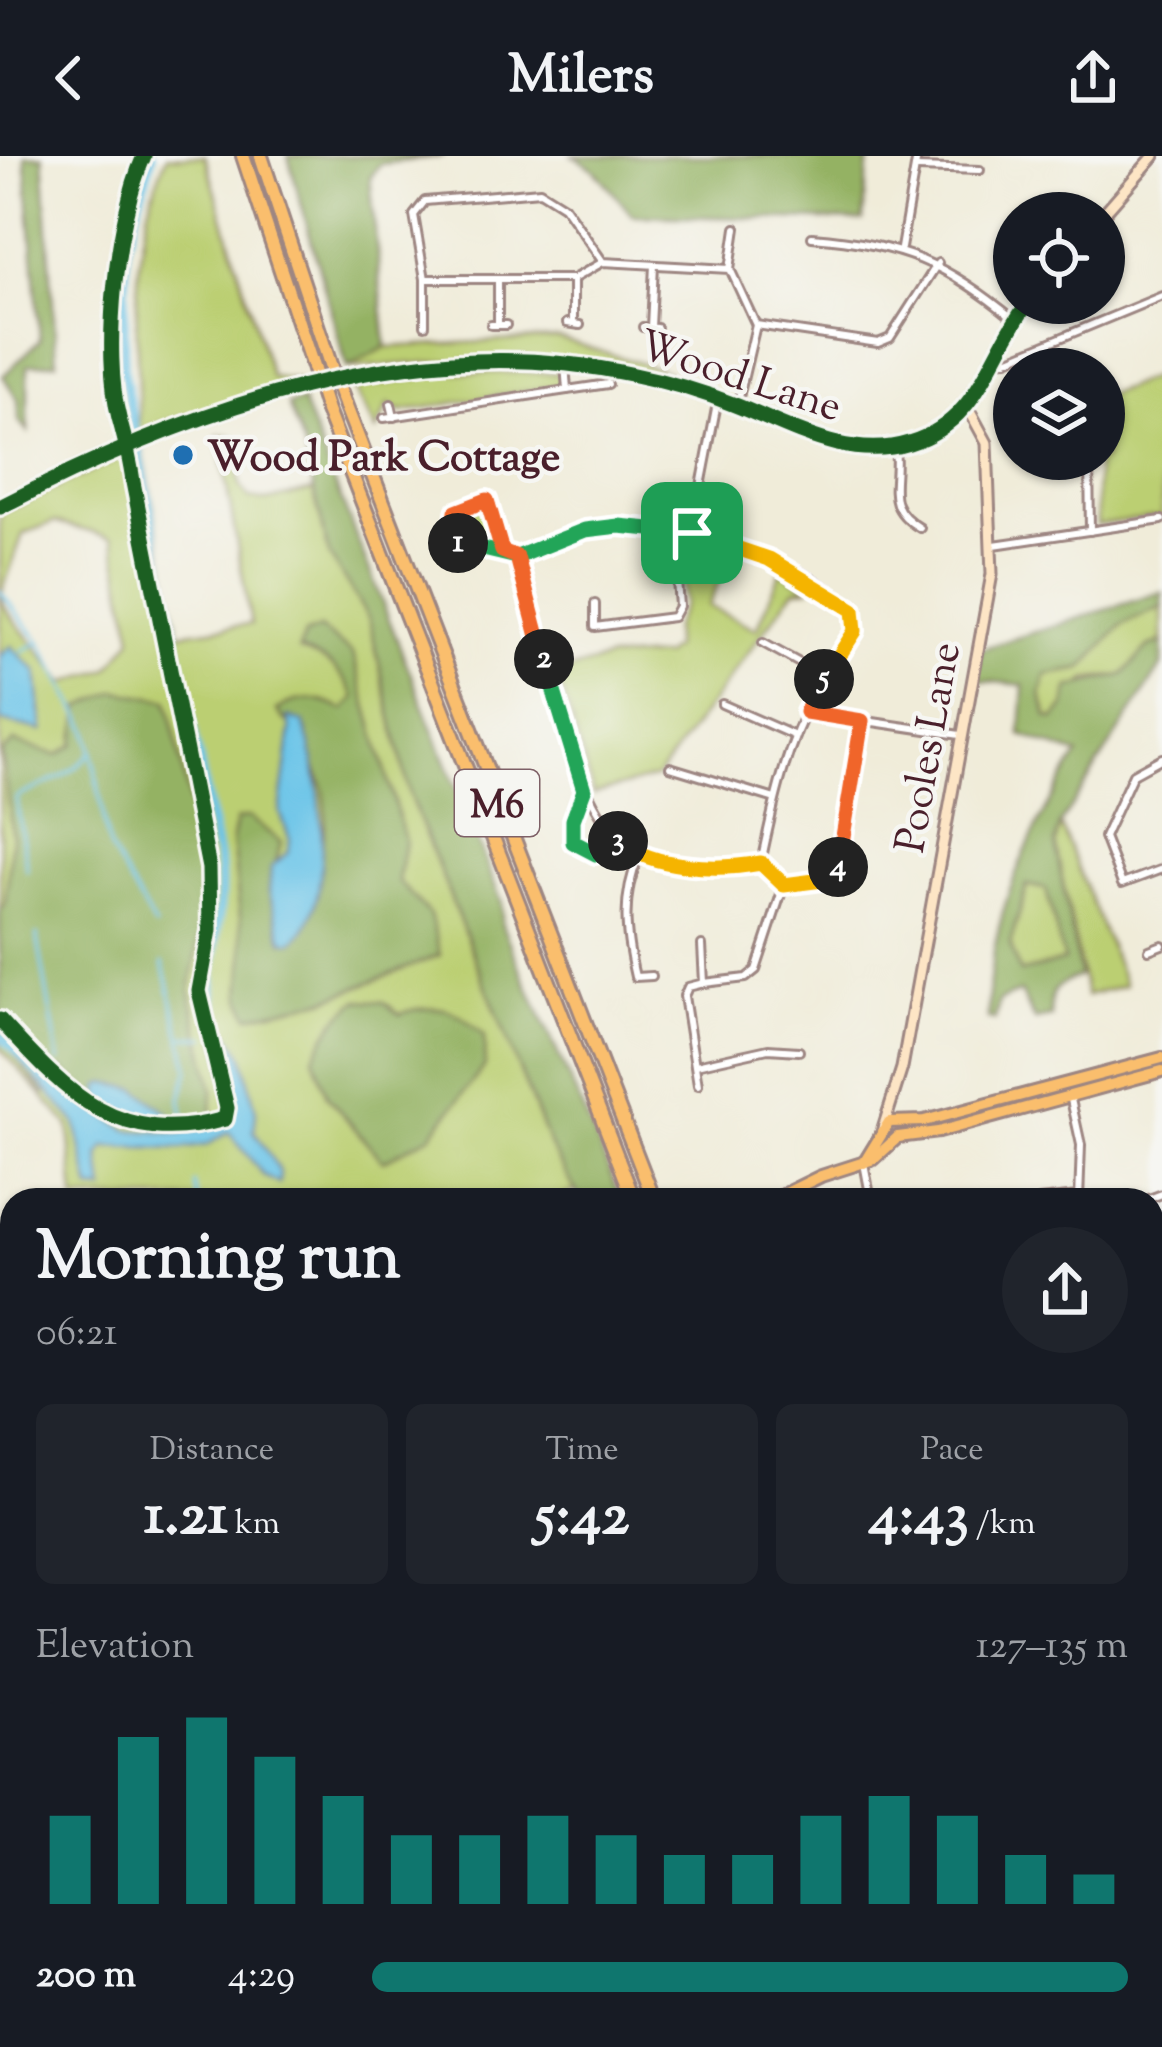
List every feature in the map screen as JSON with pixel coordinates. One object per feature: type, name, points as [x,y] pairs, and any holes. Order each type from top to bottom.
[{"type":"highway","name":"M6","points":[[243,156],[327,411],[629,1188]]},
{"type":"highway","name":"M6","points":[[261,156],[331,367],[649,1188]]},
{"type":"main road","points":[[889,1126],[886,1138],[897,1138],[1069,1092],[1162,1058]]},
{"type":"main road","points":[[864,1163],[889,1126],[1162,1071]]},
{"type":"main road","points":[[796,1188],[864,1163],[897,1138]]},
{"type":"street","points":[[901,248],[917,156]]},
{"type":"street","points":[[1122,192],[1154,156]]},
{"type":"street","points":[[917,168],[980,170]]},
{"type":"street","points":[[425,326],[425,279],[413,221],[421,204],[530,188],[557,200],[603,262]]},
{"type":"street","points":[[736,228],[730,269],[755,326],[737,406]]},
{"type":"street","points":[[812,237],[901,248],[938,263],[993,304]]},
{"type":"street","points":[[425,279],[572,279],[603,262],[730,269]]},
{"type":"street","points":[[755,326],[885,343],[938,263]]},
{"type":"street","points":[[650,327],[654,265]]},
{"type":"street","points":[[498,278],[498,324]]},
{"type":"street","points":[[572,279],[574,324]]},
{"type":"street","points":[[1033,348],[1162,296]]},
{"type":"street","points":[[1048,343],[1050,348]]},
{"type":"street","name":"Wood Lane","points":[[0,507],[149,434],[293,391],[402,369],[492,361],[623,372],[718,398],[826,441],[895,447]]},
{"type":"street","points":[[918,514],[916,526],[892,500],[895,447],[928,435],[968,408],[993,361]]},
{"type":"street","points":[[565,364],[567,390]]},
{"type":"street","name":"Wood Lane","points":[[391,404],[389,418],[608,384]]},
{"type":"street","points":[[692,533],[718,398]]},
{"type":"street","name":"Pooles Lane","points":[[889,1126],[994,544],[987,443],[968,408]]},
{"type":"street","points":[[1089,480],[1090,531]]},
{"type":"street","points":[[502,551],[487,500],[461,507],[453,541],[502,551],[521,554],[585,530],[692,533],[769,559],[853,610],[855,631],[825,677],[796,736],[761,863]]},
{"type":"street","points":[[994,544],[1162,520]]},
{"type":"street","points":[[595,604],[595,627],[673,617],[679,606],[673,530]]},
{"type":"street","points":[[521,554],[584,790],[618,840],[639,856],[740,868],[761,863]]},
{"type":"street","points":[[763,643],[825,677]]},
{"type":"street","points":[[722,704],[796,736]]},
{"type":"street","points":[[806,712],[960,735]]},
{"type":"street","points":[[784,885],[835,875],[862,721]]},
{"type":"street","points":[[1162,758],[1133,773],[1104,837],[1122,884],[1162,869]]},
{"type":"street","points":[[670,767],[775,799]]},
{"type":"street","points":[[584,790],[573,820],[575,844],[601,854],[618,840]]},
{"type":"street","points":[[639,856],[625,897],[627,944],[635,977],[652,976]]},
{"type":"street","points":[[761,863],[784,885]]},
{"type":"street","points":[[698,1085],[684,997],[688,987],[746,978],[756,970],[784,885]]},
{"type":"street","points":[[702,945],[704,983]]},
{"type":"street","points":[[1149,950],[1162,945]]},
{"type":"street","points":[[697,1065],[768,1048],[799,1051]]},
{"type":"street","points":[[1069,1092],[1081,1144],[1079,1188]]},
{"type":"street","points":[[864,1163],[869,1188]]},
{"type":"green space","points":[[25,156],[43,156],[57,362],[28,365],[28,431],[19,421],[18,400],[3,376],[40,340]]},
{"type":"green space","points":[[167,156],[205,156],[271,377],[299,381],[134,432],[139,422],[140,254]]},
{"type":"green space","points":[[288,156],[445,156],[380,164],[370,178],[386,347],[558,338],[669,372],[669,377],[520,356],[347,368]]},
{"type":"green space","points":[[288,156],[445,156],[380,164],[370,178],[386,347],[347,368]]},
{"type":"green space","points":[[574,156],[869,156],[863,221],[632,215],[595,170]]},
{"type":"green space","points":[[455,372],[559,373],[563,381],[400,412],[389,404],[376,431],[353,388]]},
{"type":"green space","points":[[1162,374],[1162,516],[1097,525],[1096,480],[1125,480],[1125,388]]},
{"type":"green space","points":[[302,401],[502,903],[502,925],[616,1188],[574,1188],[550,1146],[410,796],[369,619],[329,555],[305,450],[288,405]]},
{"type":"green space","points":[[218,436],[232,436],[240,486],[249,498],[267,501],[313,490],[330,555],[369,619],[410,796],[550,1146],[575,1188],[74,1188],[69,1126],[0,1048],[0,514],[142,448],[179,633],[251,624]],"holes":[[[54,522],[113,538],[133,638],[109,669],[65,683],[5,608],[1,595],[23,534]]]},
{"type":"green space","points":[[486,508],[497,543],[460,537],[461,511]]},
{"type":"green space","points":[[681,536],[733,550],[708,606],[757,629],[781,571],[808,588],[795,589],[657,777],[594,794],[557,674],[606,659],[664,656],[673,648],[673,628],[684,604]]},
{"type":"green space","points":[[1162,592],[1162,607],[1122,625],[1082,669],[1046,675],[1041,695],[1048,717],[1055,719],[1066,705],[1069,688],[1123,675],[1148,647],[1162,642],[1162,665],[1060,824],[1055,843],[1080,976],[1055,989],[1051,1017],[1035,1020],[1020,992],[999,1001],[995,1020],[988,1019],[995,947],[1027,848],[1078,755],[1021,735],[1024,685],[976,680],[981,649]],"holes":[[[1027,885],[1046,889],[1064,961],[1020,973],[1010,944]]]},
{"type":"green space","points":[[1162,607],[1162,642],[1148,647],[1123,675],[1086,680],[1055,719],[1048,717],[1041,695],[1046,674],[1082,669],[1122,625]]},
{"type":"green space","points":[[320,629],[353,654],[405,841],[398,881],[430,915],[440,955],[327,999],[249,1016],[241,995],[244,956],[232,838],[236,820],[249,817],[281,842],[269,892],[283,940],[316,865],[325,805],[307,731],[288,718],[286,722],[277,710],[310,700],[344,710],[355,698],[333,667],[299,650],[304,635]]},
{"type":"green space","points":[[117,691],[168,700],[203,870],[201,931],[190,991],[213,1090],[212,1119],[166,1123],[130,1117],[98,1099],[62,1069],[44,1094],[0,1036],[0,910],[5,904],[12,837],[2,753],[14,742],[57,755],[74,745],[81,707]]},
{"type":"green space","points":[[1060,824],[1125,985],[1086,996],[1055,843]]},
{"type":"green space","points":[[1028,885],[1046,889],[1064,961],[1020,973],[1010,944]]},
{"type":"green space","points":[[358,1000],[384,1002],[399,1014],[445,1009],[484,1036],[485,1066],[431,1135],[383,1161],[327,1096],[314,1056],[334,1022]]},
{"type":"water","points":[[11,646],[37,672],[43,731],[0,721],[0,656]]},
{"type":"water","points":[[288,717],[303,722],[310,743],[322,836],[316,900],[307,925],[292,942],[283,940],[269,892],[271,867],[287,853],[290,840],[280,812],[291,729]]},
{"type":"water","points":[[215,1013],[243,1055],[256,1112],[254,1131],[280,1172],[279,1184],[264,1176],[229,1132],[207,1145],[181,1149],[105,1147],[100,1156],[104,1188],[91,1188],[76,1123],[37,1079],[38,1071],[128,1130],[180,1133],[224,1124],[232,1109]]},
{"type":"water","points":[[100,1086],[137,1089],[170,1114],[171,1121],[142,1121],[116,1111],[99,1100]]},
{"type":"waterway","points":[[152,156],[126,247],[123,370],[220,868],[212,985],[218,1023]]},
{"type":"waterway","points":[[0,591],[40,642],[88,730],[109,847],[155,927]]},
{"type":"waterway","points":[[22,651],[40,642]]},
{"type":"waterway","points":[[27,870],[16,798],[65,774],[92,751]]},
{"type":"waterway","points":[[37,935],[59,1061]]},
{"type":"waterway","points":[[163,963],[189,1068],[181,1099],[185,1122]]},
{"type":"waterway","points":[[0,1035],[43,1078]]},
{"type":"waterway","points":[[184,1037],[206,1037]]},
{"type":"waterway","points":[[58,1078],[60,1073]]},
{"type":"waterway","points":[[195,1184],[196,1188]]},
{"type":"cycle path","points":[[0,1020],[73,1092],[124,1120],[154,1127],[225,1119],[227,1108],[199,991],[210,930],[209,868],[114,390],[112,322],[119,249],[144,156]]},
{"type":"cycle path","points":[[0,507],[148,438],[226,409],[385,370],[467,361],[548,362],[630,374],[709,395],[819,439],[886,448],[933,433],[952,420],[980,385],[1013,324]]},
{"type":"place","name":"Wood Park Cottage","points":[[183,455]]},
{"type":"route","points":[[692,533],[619,526],[585,530],[517,557],[453,541],[456,512],[487,500],[502,551],[517,557],[516,567],[584,790],[573,820],[575,844],[601,854],[618,840],[639,856],[658,861],[740,868],[761,863],[784,885],[830,879],[837,868],[862,721],[806,712],[855,631],[856,615],[846,603],[788,568],[692,533]]}]
